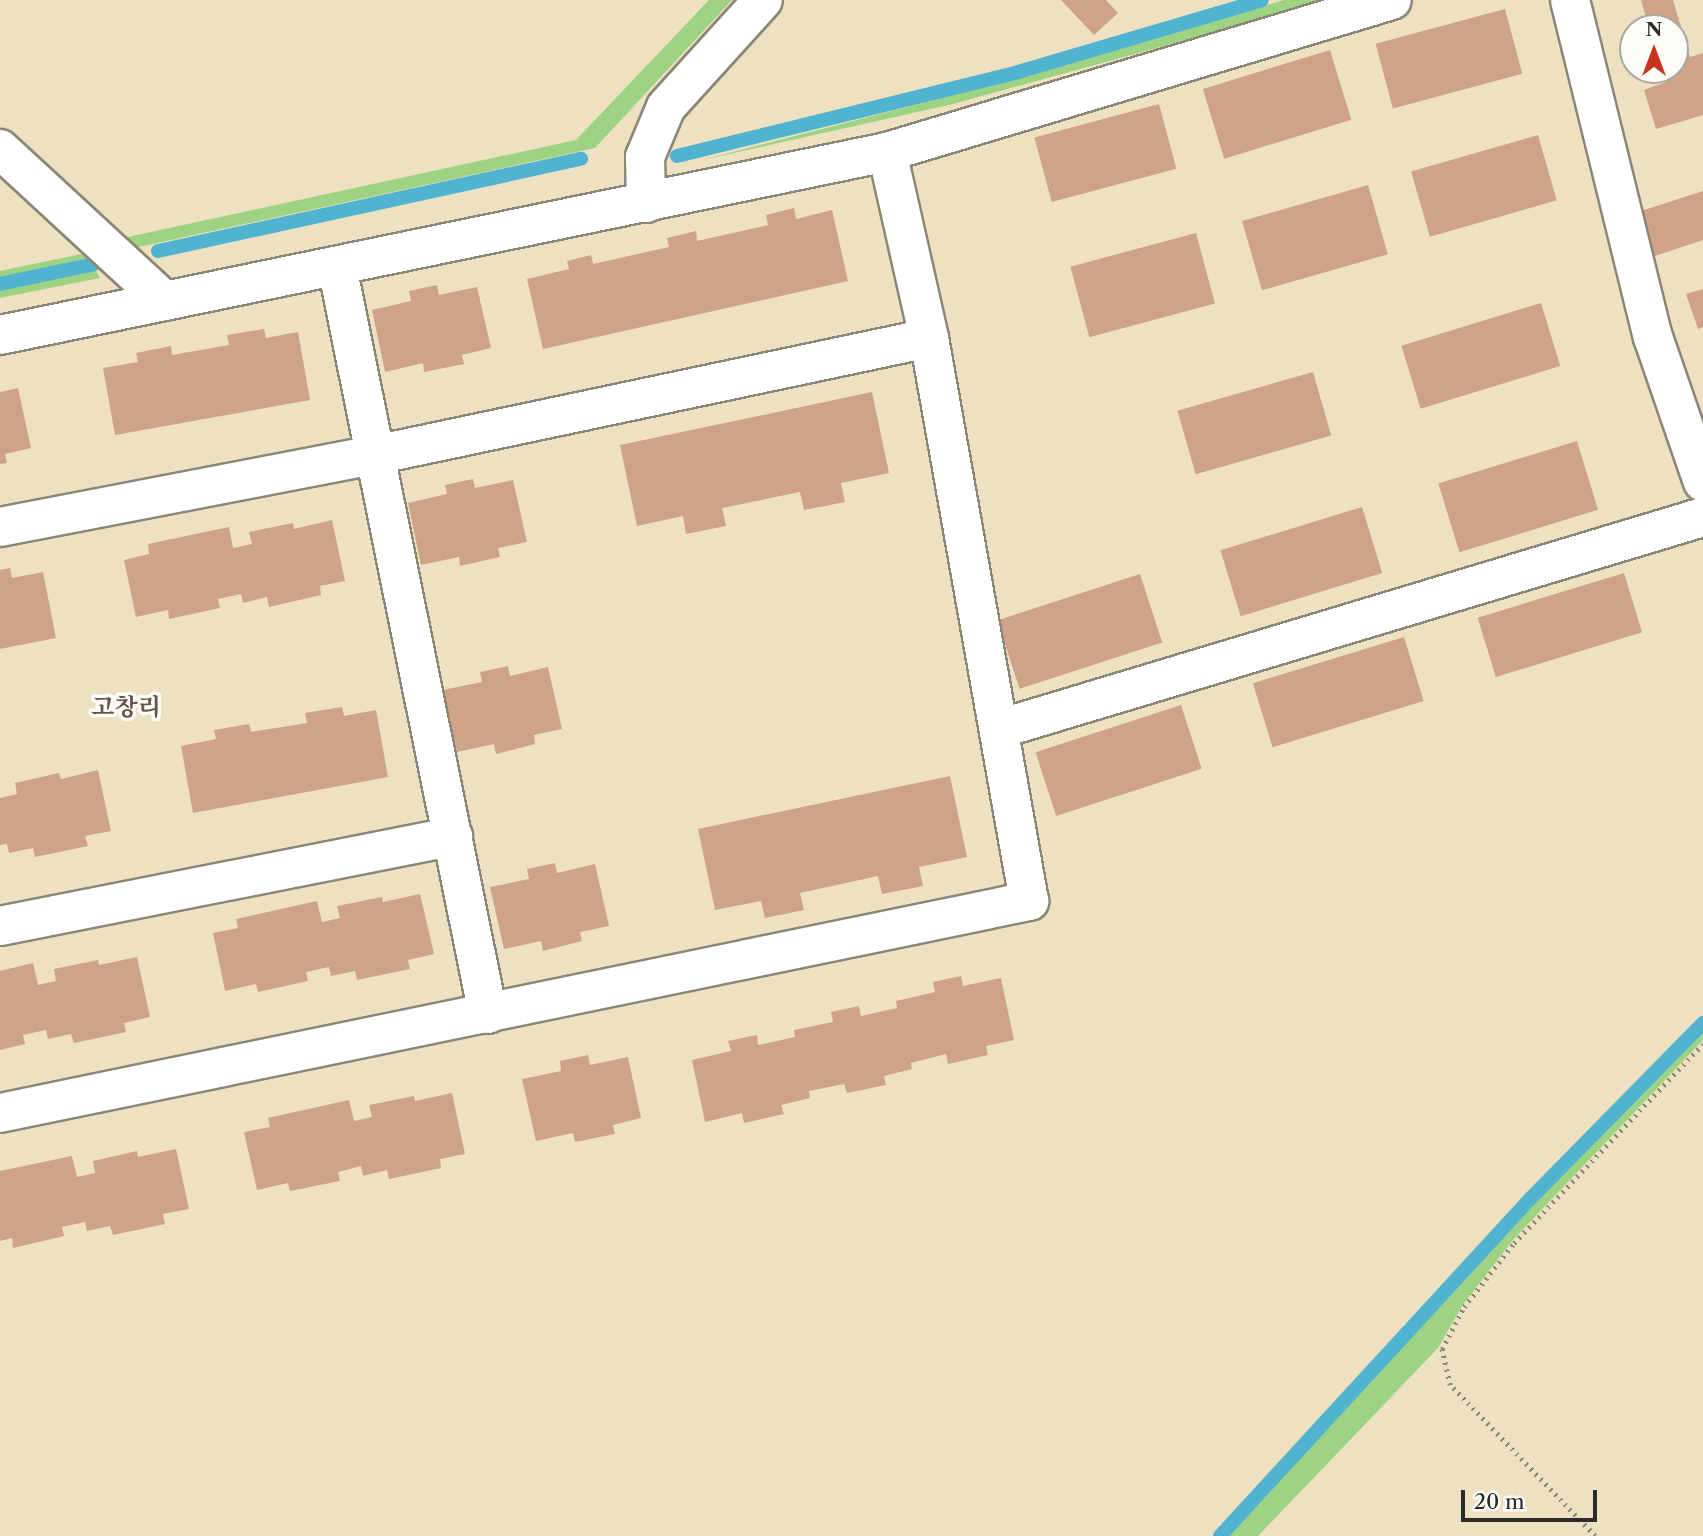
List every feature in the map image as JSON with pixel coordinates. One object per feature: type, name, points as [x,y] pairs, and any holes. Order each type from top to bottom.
[{"type":"street","points":[[646,203],[645,157],[666,107],[763,0]]},
{"type":"street","points":[[0,335],[887,152],[1392,0]]},
{"type":"street","points":[[1570,0],[1653,337],[1703,482]]},
{"type":"street","points":[[0,149],[165,301]]},
{"type":"street","points":[[0,1113],[1029,901],[929,338],[887,152]]},
{"type":"street","points":[[337,266],[488,1014]]},
{"type":"street","points":[[0,527],[375,455],[929,338]]},
{"type":"street","points":[[999,729],[1703,517]]},
{"type":"street","points":[[0,926],[453,836]]},
{"type":"path","points":[[1595,1536],[1450,1385],[1442,1349],[1465,1307],[1514,1243],[1703,1044]]},
{"type":"green space","points":[[709,0],[732,0],[595,148],[134,248],[123,238],[576,140]]},
{"type":"green space","points":[[1284,0],[1331,0],[953,104],[698,161],[1027,76]]},
{"type":"green space","points":[[86,253],[100,278],[0,298],[0,271]]},
{"type":"green space","points":[[1703,1027],[1703,1040],[1512,1241],[1462,1306],[1438,1348],[1258,1536],[1225,1536],[1532,1201]]},
{"type":"building","points":[[1061,0],[1106,0],[1118,13],[1094,35]]},
{"type":"building","points":[[1641,0],[1673,0],[1677,14],[1645,14]]},
{"type":"building","points":[[1505,9],[1522,74],[1393,108],[1376,44]]},
{"type":"building","points":[[1330,50],[1351,120],[1224,159],[1203,89]]},
{"type":"building","points":[[1703,53],[1703,115],[1656,129],[1644,90],[1660,84],[1689,84],[1689,54],[1690,57]]},
{"type":"building","points":[[1159,104],[1176,169],[1052,202],[1034,137]]},
{"type":"building","points":[[1538,135],[1557,200],[1430,237],[1411,171]]},
{"type":"building","points":[[1368,185],[1388,254],[1262,290],[1242,221]]},
{"type":"building","points":[[1703,191],[1703,240],[1652,257],[1638,212]]},
{"type":"building","points":[[794,208],[796,219],[832,210],[848,281],[543,349],[527,279],[569,269],[567,261],[591,255],[593,264],[669,247],[667,238],[696,231],[697,241],[768,225],[766,215]]},
{"type":"building","points":[[1196,233],[1215,304],[1089,337],[1070,267]]},
{"type":"building","points":[[437,285],[439,295],[477,287],[491,348],[462,355],[464,364],[424,372],[423,363],[385,372],[372,310],[411,301],[409,291]]},
{"type":"building","points":[[1703,289],[1703,327],[1698,329],[1686,294]]},
{"type":"building","points":[[1541,303],[1560,366],[1421,409],[1401,346]]},
{"type":"building","points":[[264,329],[266,338],[298,332],[310,400],[115,435],[103,368],[138,362],[136,353],[171,346],[172,355],[229,345],[227,335]]},
{"type":"building","points":[[1313,372],[1331,435],[1196,474],[1177,411]]},
{"type":"building","points":[[18,388],[31,448],[5,454],[7,463],[0,464],[0,392]]},
{"type":"building","points":[[872,392],[889,473],[841,483],[845,502],[804,510],[800,492],[722,508],[726,526],[686,534],[683,516],[637,526],[620,445]]},
{"type":"building","points":[[1577,441],[1598,510],[1459,552],[1438,483]]},
{"type":"building","points":[[473,479],[475,488],[513,480],[527,542],[498,548],[500,557],[460,566],[459,557],[421,565],[408,503],[447,494],[445,485]]},
{"type":"building","points":[[1362,507],[1382,573],[1241,616],[1220,550]]},
{"type":"building","points":[[332,520],[345,581],[320,586],[321,595],[269,607],[267,597],[243,603],[241,594],[218,599],[220,608],[169,619],[168,610],[136,617],[124,560],[149,554],[148,544],[229,527],[233,548],[252,544],[249,532],[293,523],[294,529]]},
{"type":"building","points":[[10,568],[12,578],[43,572],[56,638],[0,649],[0,570]]},
{"type":"building","points":[[1624,573],[1642,632],[1496,677],[1478,618]]},
{"type":"building","points":[[1140,574],[1162,642],[1020,689],[997,620]]},
{"type":"building","points":[[1404,637],[1424,701],[1272,747],[1253,683]]},
{"type":"building","points":[[508,666],[510,676],[548,667],[562,729],[534,735],[535,744],[496,754],[494,744],[457,752],[443,690],[482,682],[480,672]]},
{"type":"building","points":[[1181,705],[1202,769],[1056,816],[1035,752]]},
{"type":"building","points":[[342,707],[344,716],[376,710],[388,777],[193,813],[181,746],[216,739],[214,730],[249,724],[251,732],[307,723],[305,713]]},
{"type":"building","points":[[98,770],[111,831],[85,836],[88,846],[35,857],[33,848],[9,853],[7,844],[0,845],[0,798],[17,794],[15,783],[59,773],[61,779]]},
{"type":"building","points":[[950,776],[967,857],[919,867],[923,886],[882,894],[878,876],[800,893],[804,910],[765,918],[761,901],[715,910],[698,829]]},
{"type":"building","points":[[555,863],[557,873],[595,864],[609,926],[580,932],[582,941],[543,951],[541,941],[504,949],[490,887],[529,879],[527,869]]},
{"type":"building","points":[[420,894],[434,954],[408,960],[410,969],[357,980],[355,971],[331,976],[329,967],[306,972],[308,981],[258,992],[256,984],[225,991],[213,933],[238,928],[236,919],[317,901],[322,922],[340,918],[337,906],[382,897],[383,902]]},
{"type":"building","points":[[137,957],[150,1017],[124,1023],[126,1032],[74,1043],[71,1034],[48,1039],[46,1030],[23,1035],[25,1044],[0,1050],[0,971],[33,963],[38,985],[56,981],[54,969],[98,960],[99,965]]},
{"type":"building","points":[[961,976],[963,986],[1001,978],[1014,1040],[986,1046],[988,1055],[948,1064],[946,1054],[911,1063],[912,1069],[884,1076],[886,1085],[847,1093],[844,1084],[809,1091],[810,1098],[781,1105],[784,1114],[744,1123],[742,1113],[705,1122],[692,1060],[731,1051],[728,1041],[757,1035],[758,1045],[795,1037],[794,1030],[833,1022],[831,1012],[859,1006],[861,1016],[897,1008],[896,1001],[935,992],[933,982]]},
{"type":"building","points":[[588,1055],[590,1065],[628,1057],[641,1118],[613,1125],[615,1134],[575,1142],[573,1133],[536,1141],[522,1079],[561,1071],[560,1061]]},
{"type":"building","points":[[452,1093],[465,1154],[440,1159],[441,1168],[389,1179],[387,1170],[363,1176],[361,1166],[338,1172],[340,1181],[290,1191],[288,1183],[257,1190],[244,1132],[270,1127],[268,1118],[349,1100],[354,1121],[372,1117],[369,1105],[414,1096],[415,1101]]},
{"type":"building","points":[[176,1149],[189,1209],[163,1214],[165,1224],[113,1235],[110,1226],[87,1231],[85,1222],[62,1227],[64,1236],[13,1248],[12,1238],[0,1241],[0,1171],[72,1156],[77,1177],[95,1173],[93,1161],[137,1151],[138,1157]]},
{"type":"waterway","points":[[677,156],[1018,72],[1262,0]]},
{"type":"waterway","points":[[158,251],[581,159]]},
{"type":"waterway","points":[[0,284],[94,264]]},
{"type":"waterway","points":[[1220,1536],[1530,1199],[1703,1023]]},
{"type":"district","name":"고창리","points":[[126,707]]}]
